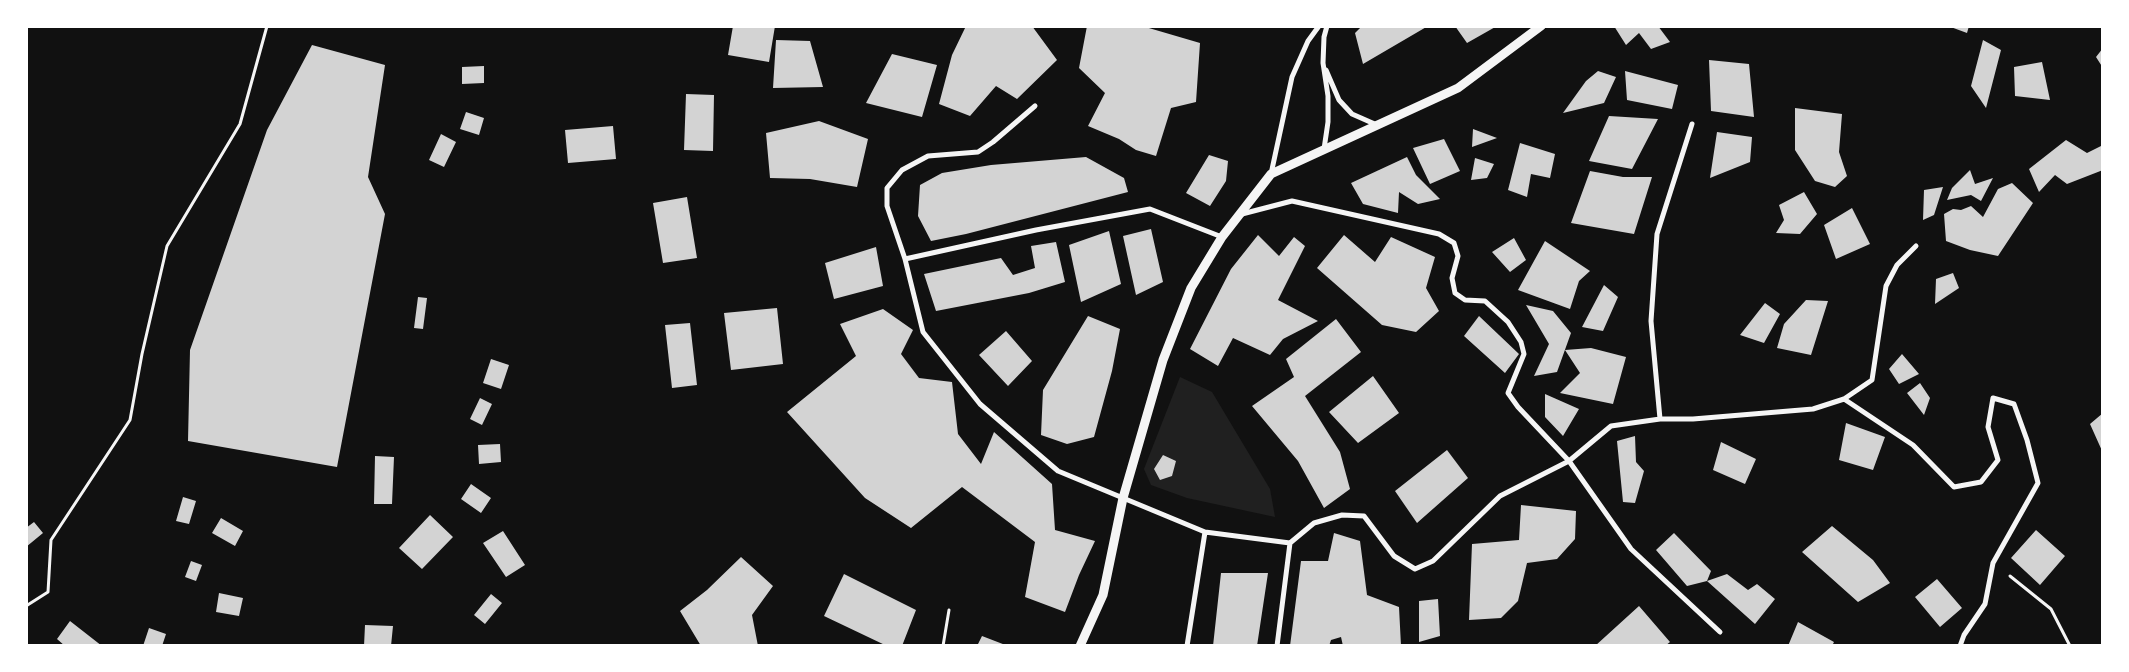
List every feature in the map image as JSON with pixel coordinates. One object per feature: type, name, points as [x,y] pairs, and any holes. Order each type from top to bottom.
[{"type":"street","points":[[1271,174],[1292,77],[1308,41],[1319,26]]},
{"type":"street","points":[[1324,149],[1328,122],[1328,96],[1323,63],[1324,37],[1327,26]]},
{"type":"street","points":[[1080,646],[1103,595],[1123,498],[1163,360],[1191,288],[1222,237],[1238,215],[1271,174],[1458,88],[1541,26]]},
{"type":"street","points":[[1323,63],[1339,100],[1352,114],[1379,125]]},
{"type":"street","points":[[1035,106],[993,142],[978,152],[928,156],[902,170],[887,188],[887,206],[905,259],[924,332],[980,404],[1058,471],[1205,532],[1290,544]]},
{"type":"street","points":[[1660,419],[1651,321],[1656,234],[1692,124]]},
{"type":"street","points":[[1238,215],[1292,201],[1439,234],[1454,243],[1458,256],[1452,278],[1454,293],[1465,300],[1484,301],[1508,322],[1521,342],[1524,354],[1508,393],[1518,407],[1569,461],[1631,549],[1720,632]]},
{"type":"street","points":[[905,259],[1036,230],[1150,209],[1222,237]]},
{"type":"street","points":[[1277,646],[1290,544],[1314,522],[1342,515],[1364,516],[1394,556],[1414,569],[1434,561],[1500,496],[1569,461],[1611,426],[1660,419],[1693,419],[1813,409],[1844,399],[1872,380],[1886,286],[1897,265],[1916,246]]},
{"type":"street","points":[[1844,399],[1914,445],[1954,487],[1981,482],[1998,460],[1988,427],[1993,398],[2014,404],[2027,440],[2038,483],[1994,563],[1985,604],[1964,635],[1960,646]]},
{"type":"street","points":[[1187,646],[1205,532]]},
{"type":"path","points":[[26,606],[48,592],[51,540],[130,420],[142,354],[166,246],[240,124],[267,26]]},
{"type":"path","points":[[1994,563],[2051,609],[2070,646]]},
{"type":"path","points":[[943,646],[950,610]]},
{"type":"shaded area","points":[[1180,377],[1212,392],[1270,489],[1275,517],[1187,498],[1151,485],[1144,469]]},
{"type":"building","points":[[733,26],[775,26],[769,62],[728,55]]},
{"type":"building","points":[[966,26],[1032,26],[1057,60],[1017,99],[996,86],[970,116],[939,104],[952,55]]},
{"type":"building","points":[[1087,26],[1142,26],[1200,43],[1196,102],[1171,108],[1156,156],[1136,150],[1119,139],[1088,126],[1105,93],[1079,68]]},
{"type":"building","points":[[1362,26],[1428,26],[1363,64],[1355,33]]},
{"type":"building","points":[[1455,26],[1497,26],[1467,43]]},
{"type":"building","points":[[1614,26],[1658,26],[1670,42],[1651,49],[1639,33],[1626,45]]},
{"type":"building","points":[[1948,26],[1969,26],[1967,33]]},
{"type":"building","points":[[776,40],[810,41],[823,87],[773,88]]},
{"type":"building","points":[[1983,40],[2001,50],[1986,108],[1971,86]]},
{"type":"building","points":[[312,45],[385,65],[368,177],[385,214],[337,467],[188,441],[190,350],[267,130]]},
{"type":"building","points":[[2103,48],[2103,68],[2096,57]]},
{"type":"building","points":[[892,54],[937,65],[922,117],[866,103]]},
{"type":"building","points":[[1709,60],[1749,64],[1754,117],[1711,111]]},
{"type":"building","points":[[2042,62],[2050,100],[2015,96],[2014,67]]},
{"type":"building","points":[[484,66],[484,83],[462,84],[462,67]]},
{"type":"building","points":[[1598,71],[1616,77],[1604,103],[1563,113],[1586,81]]},
{"type":"building","points":[[1625,71],[1678,85],[1672,109],[1627,100]]},
{"type":"building","points":[[686,94],[714,95],[713,151],[684,150]]},
{"type":"building","points":[[1795,108],[1842,114],[1839,152],[1847,176],[1835,187],[1815,181],[1795,150]]},
{"type":"building","points":[[466,112],[484,118],[479,135],[460,129]]},
{"type":"building","points":[[1609,116],[1658,119],[1632,169],[1589,161]]},
{"type":"building","points":[[819,121],[868,139],[857,187],[810,179],[770,178],[766,133]]},
{"type":"building","points":[[613,126],[616,159],[568,163],[565,130]]},
{"type":"building","points":[[1473,129],[1497,138],[1472,147]]},
{"type":"building","points":[[1717,132],[1752,137],[1750,162],[1710,178]]},
{"type":"building","points":[[441,134],[456,142],[444,167],[429,160]]},
{"type":"building","points":[[1444,139],[1460,171],[1430,184],[1413,148]]},
{"type":"building","points":[[2066,140],[2087,153],[2103,145],[2103,170],[2067,184],[2055,175],[2039,192],[2029,169]]},
{"type":"building","points":[[1520,143],[1555,154],[1550,178],[1531,174],[1527,197],[1508,190]]},
{"type":"building","points":[[1209,155],[1228,161],[1226,181],[1210,206],[1186,193]]},
{"type":"building","points":[[1086,157],[1124,178],[1128,192],[966,234],[931,241],[918,216],[920,185],[942,173],[991,165]]},
{"type":"building","points":[[1407,157],[1416,175],[1440,199],[1418,204],[1399,192],[1398,213],[1363,204],[1351,183]]},
{"type":"building","points":[[1475,158],[1494,164],[1487,178],[1471,180]]},
{"type":"building","points":[[1970,170],[1975,184],[1993,178],[1981,201],[1971,195],[1947,200],[1952,188]]},
{"type":"building","points":[[1590,171],[1623,177],[1652,177],[1634,234],[1571,223]]},
{"type":"building","points":[[2012,183],[2033,203],[1998,256],[1970,250],[1946,241],[1944,214],[1953,209],[1961,210],[1971,206],[1983,217],[1998,189]]},
{"type":"building","points":[[1943,187],[1934,215],[1923,220],[1924,190]]},
{"type":"building","points":[[1804,192],[1817,214],[1800,234],[1776,233],[1784,220],[1779,205]]},
{"type":"building","points":[[687,197],[697,258],[663,263],[653,203]]},
{"type":"building","points":[[1852,208],[1870,244],[1836,259],[1824,225]]},
{"type":"building","points":[[1151,229],[1163,282],[1136,295],[1123,236]]},
{"type":"building","points":[[1109,231],[1121,284],[1081,302],[1069,245]]},
{"type":"building","points":[[1258,235],[1279,256],[1294,237],[1305,246],[1278,300],[1318,321],[1283,339],[1270,355],[1233,338],[1218,366],[1190,349],[1231,269]]},
{"type":"building","points":[[1344,235],[1375,262],[1391,237],[1435,257],[1426,288],[1439,311],[1416,332],[1382,325],[1317,268]]},
{"type":"building","points":[[1514,238],[1526,260],[1510,272],[1492,252]]},
{"type":"building","points":[[1545,241],[1590,271],[1579,281],[1570,309],[1518,290]]},
{"type":"building","points":[[1056,242],[1065,282],[1029,293],[936,311],[924,274],[1001,258],[1013,275],[1035,268],[1031,246]]},
{"type":"building","points":[[876,247],[883,286],[834,299],[825,263]]},
{"type":"building","points":[[1953,273],[1959,288],[1935,304],[1936,279]]},
{"type":"building","points":[[1604,285],[1618,297],[1603,331],[1582,327]]},
{"type":"building","points":[[418,297],[427,298],[423,329],[414,328]]},
{"type":"building","points":[[1806,300],[1828,301],[1811,355],[1777,348],[1784,324]]},
{"type":"building","points":[[1765,303],[1780,314],[1764,343],[1740,335]]},
{"type":"building","points":[[1526,305],[1553,311],[1571,333],[1557,372],[1534,376],[1549,344]]},
{"type":"building","points":[[777,308],[783,364],[731,370],[724,313]]},
{"type":"building","points":[[883,309],[913,330],[901,354],[919,378],[952,382],[958,434],[981,464],[994,432],[1052,484],[1055,530],[1095,541],[1079,575],[1065,612],[1025,597],[1035,542],[962,487],[911,528],[865,498],[787,412],[856,356],[840,324]]},
{"type":"building","points":[[1088,316],[1120,329],[1112,371],[1094,437],[1067,444],[1041,435],[1043,390]]},
{"type":"building","points":[[1479,316],[1519,354],[1505,373],[1464,336]]},
{"type":"building","points":[[1336,319],[1361,352],[1305,396],[1340,452],[1350,489],[1324,508],[1298,461],[1252,406],[1294,377],[1286,359]]},
{"type":"building","points":[[690,323],[697,385],[672,388],[665,325]]},
{"type":"building","points":[[1006,331],[1032,361],[1008,386],[979,355]]},
{"type":"building","points":[[1591,348],[1626,357],[1613,404],[1560,393],[1580,373],[1565,350]]},
{"type":"building","points":[[1902,354],[1919,374],[1899,384],[1889,369]]},
{"type":"building","points":[[491,359],[509,365],[501,389],[483,383]]},
{"type":"building","points":[[1373,376],[1399,413],[1358,443],[1329,412]]},
{"type":"building","points":[[1920,383],[1930,398],[1924,415],[1907,393]]},
{"type":"building","points":[[1545,394],[1579,409],[1563,436],[1545,417]]},
{"type":"building","points":[[480,398],[492,404],[482,425],[470,419]]},
{"type":"building","points":[[2103,413],[2103,453],[2090,424]]},
{"type":"building","points":[[1846,423],[1885,437],[1873,470],[1839,460]]},
{"type":"building","points":[[1635,436],[1636,462],[1644,471],[1635,503],[1623,502],[1617,441]]},
{"type":"building","points":[[1721,442],[1756,459],[1745,484],[1713,470]]},
{"type":"building","points":[[500,444],[501,462],[479,464],[478,445]]},
{"type":"building","points":[[1447,450],[1468,478],[1417,523],[1395,491]]},
{"type":"building","points":[[1163,455],[1176,461],[1172,476],[1160,480],[1154,469]]},
{"type":"building","points":[[375,456],[394,457],[392,504],[374,504]]},
{"type":"building","points":[[471,484],[491,498],[481,513],[461,499]]},
{"type":"building","points":[[183,497],[196,501],[189,524],[176,521]]},
{"type":"building","points":[[1521,505],[1576,511],[1575,539],[1557,559],[1527,563],[1518,601],[1501,618],[1469,620],[1472,544],[1519,540]]},
{"type":"building","points":[[430,515],[453,537],[422,569],[399,548]]},
{"type":"building","points":[[221,518],[243,531],[235,546],[212,533]]},
{"type":"building","points":[[34,522],[43,533],[26,547],[26,528]]},
{"type":"building","points":[[1832,526],[1873,560],[1890,583],[1858,602],[1802,552]]},
{"type":"building","points":[[2036,530],[2065,556],[2040,585],[2011,558]]},
{"type":"building","points":[[503,531],[525,565],[506,577],[483,543]]},
{"type":"building","points":[[1334,533],[1360,541],[1367,595],[1399,607],[1401,646],[1343,646],[1341,637],[1331,640],[1329,646],[1290,646],[1301,561],[1328,561]]},
{"type":"building","points":[[1674,533],[1711,571],[1707,581],[1687,586],[1656,550]]},
{"type":"building","points":[[741,557],[773,586],[752,615],[758,646],[701,646],[680,611],[707,590]]},
{"type":"building","points":[[191,561],[202,565],[196,581],[185,577]]},
{"type":"building","points":[[1221,573],[1268,573],[1257,646],[1213,646]]},
{"type":"building","points":[[844,574],[916,610],[902,646],[887,646],[824,616]]},
{"type":"building","points":[[1727,574],[1748,590],[1757,584],[1775,599],[1755,624],[1707,581]]},
{"type":"building","points":[[1937,579],[1962,608],[1940,627],[1915,597]]},
{"type":"building","points":[[219,593],[243,598],[239,616],[216,612]]},
{"type":"building","points":[[491,594],[502,603],[485,624],[474,615]]},
{"type":"building","points":[[1438,599],[1440,636],[1419,642],[1419,601]]},
{"type":"building","points":[[1639,606],[1670,642],[1665,646],[1595,646]]},
{"type":"building","points":[[70,621],[102,646],[65,646],[57,639]]},
{"type":"building","points":[[1798,622],[1834,642],[1832,646],[1788,646]]},
{"type":"building","points":[[365,625],[393,626],[391,646],[364,646]]},
{"type":"building","points":[[149,628],[166,634],[162,646],[143,646]]},
{"type":"building","points":[[982,636],[1008,646],[977,646]]}]
